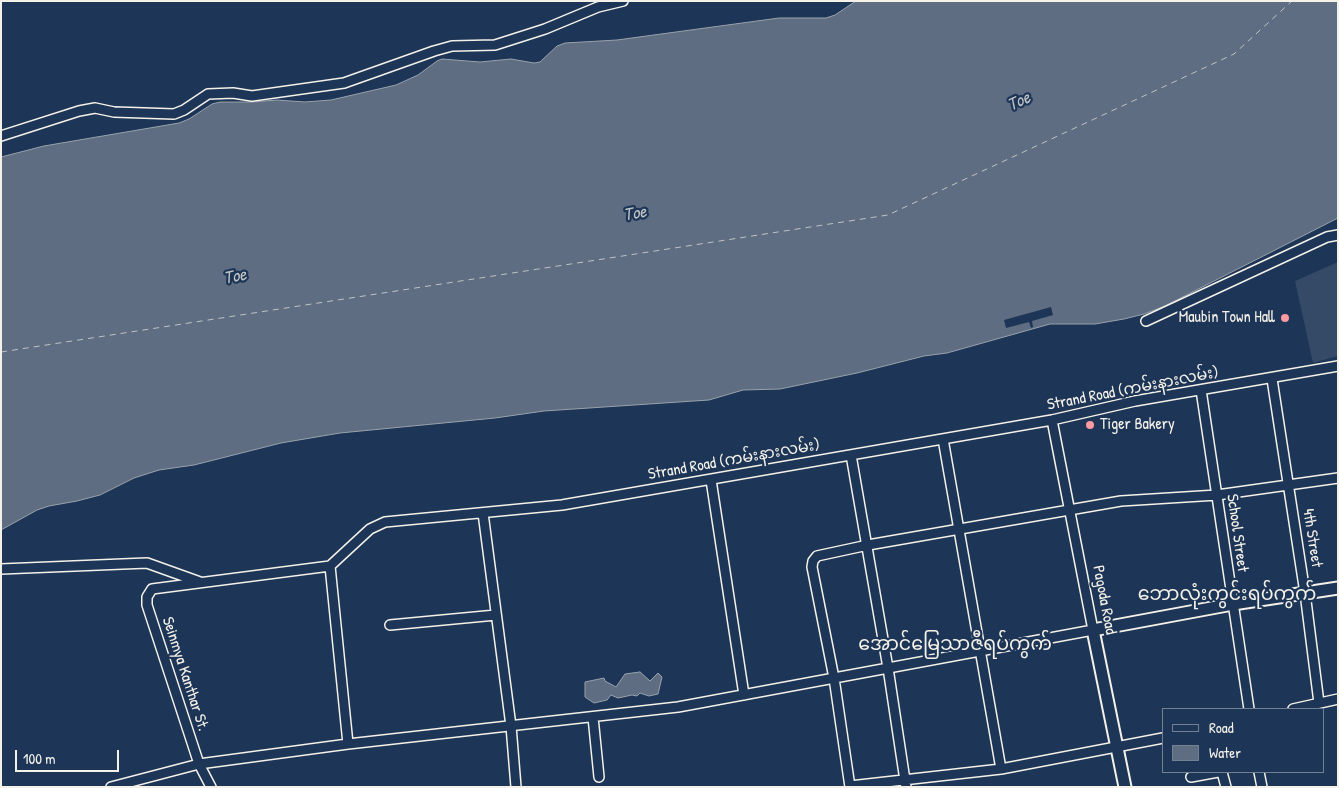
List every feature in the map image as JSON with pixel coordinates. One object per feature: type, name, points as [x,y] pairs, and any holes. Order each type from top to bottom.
[{"type":"main road","points":[[1093,630],[1233,604],[1338,588]]},
{"type":"main road","name":"Pagoda Road","points":[[1093,630],[1125,787]]},
{"type":"street","points":[[1,136],[79,111],[95,108],[114,112],[174,114],[184,110],[208,94],[233,93],[252,96],[344,83],[434,51],[460,45],[495,45],[545,29],[598,6],[623,1]]},
{"type":"street","points":[[1146,321],[1327,237],[1338,235]]},
{"type":"street","name":"Strand Road (ကမ်းနားလမ်း)","points":[[330,566],[370,529],[385,522],[562,505],[1052,420],[1135,401],[1272,379],[1338,366]]},
{"type":"street","name":"4th Street","points":[[1272,379],[1305,593],[1319,703]]},
{"type":"street","name":"School Street","points":[[1201,390],[1249,708]]},
{"type":"street","name":"Pagoda Road","points":[[1052,420],[1093,630]]},
{"type":"street","points":[[943,439],[1001,769]]},
{"type":"street","points":[[851,456],[868,545],[905,783]]},
{"type":"street","points":[[1162,738],[1001,769],[905,783],[850,786],[834,678],[812,567],[813,561],[817,556],[868,545],[1121,501],[1217,495],[1338,478]]},
{"type":"street","points":[[711,480],[744,695]]},
{"type":"street","points":[[483,513],[511,726],[516,787]]},
{"type":"street","points":[[1,569],[147,563],[203,582],[330,566],[348,744]]},
{"type":"street","name":"Seinmya Kanthar St.","points":[[203,582],[160,587],[148,593],[147,598],[198,764],[211,787]]},
{"type":"street","points":[[390,624],[496,615]]},
{"type":"street","points":[[111,787],[198,764],[348,744],[678,707],[1093,630]]},
{"type":"street","points":[[1298,708],[1338,699]]},
{"type":"street","points":[[593,717],[599,777]]},
{"type":"street","points":[[1193,787],[1190,774],[1204,773]]},
{"type":"street","points":[[1222,773],[1226,787]]},
{"type":"street","points":[[1259,773],[1262,787]]},
{"type":"shaded area","points":[[1338,262],[1338,356],[1313,363],[1295,281]]},
{"type":"water","name":"Toe","points":[[856,1],[1338,1],[1338,218],[1165,306],[1124,319],[1095,324],[1050,324],[947,353],[924,356],[857,373],[780,389],[743,390],[709,400],[544,411],[495,418],[340,433],[281,443],[194,465],[159,470],[134,478],[100,495],[37,510],[1,530],[1,157],[44,146],[179,123],[189,119],[212,104],[220,102],[277,100],[305,102],[331,100],[396,85],[418,75],[442,59],[480,62],[511,59],[534,63],[540,62],[557,46],[565,43],[617,40],[779,18],[826,18],[835,15]]},
{"type":"water","points":[[640,672],[650,681],[658,673],[662,677],[658,694],[649,696],[640,693],[637,696],[632,695],[618,698],[611,695],[607,700],[594,703],[585,697],[585,682],[604,678],[605,681],[616,687],[625,674]]},
{"type":"pier","points":[[1051,307],[1053,315],[1032,321],[1033,327],[1031,328],[1029,322],[1006,328],[1004,320]]},
{"type":"ferry route","points":[[1,352],[888,215],[1234,54],[1292,1]]},
{"type":"place","name":"Maubin Town Hall","points":[[1285,318]]},
{"type":"place","name":"Tiger Bakery","points":[[1090,425]]},
{"type":"district","name":"ဘောလုံးကွင်းရပ်ကွက်","points":[[1227,595]]},
{"type":"district","name":"အောင်မြေသာဇီရပ်ကွက်","points":[[955,645]]}]
